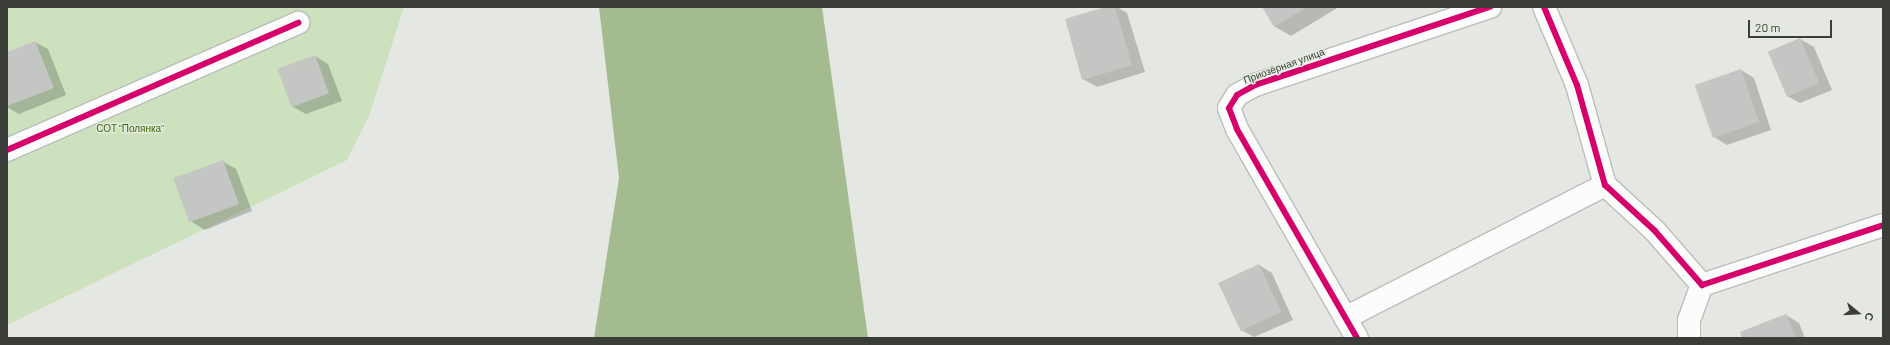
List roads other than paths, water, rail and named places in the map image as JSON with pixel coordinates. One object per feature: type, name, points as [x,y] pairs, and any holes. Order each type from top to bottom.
[{"type":"street","name":"Приозёрная улица","points":[[1357,338],[1347,317],[1237,129],[1229,108],[1237,95],[1255,85],[1490,7]]},
{"type":"street","points":[[1544,7],[1577,85],[1605,186],[1655,232],[1702,285]]},
{"type":"street","points":[[7,150],[298,23]]},
{"type":"street","points":[[1347,317],[1605,186]]},
{"type":"street","points":[[1702,285],[1883,225]]},
{"type":"street","points":[[1689,338],[1689,320],[1702,285]]},
{"type":"park label","name":"СОТ \"Полянка\"","points":[[130,129]]}]
